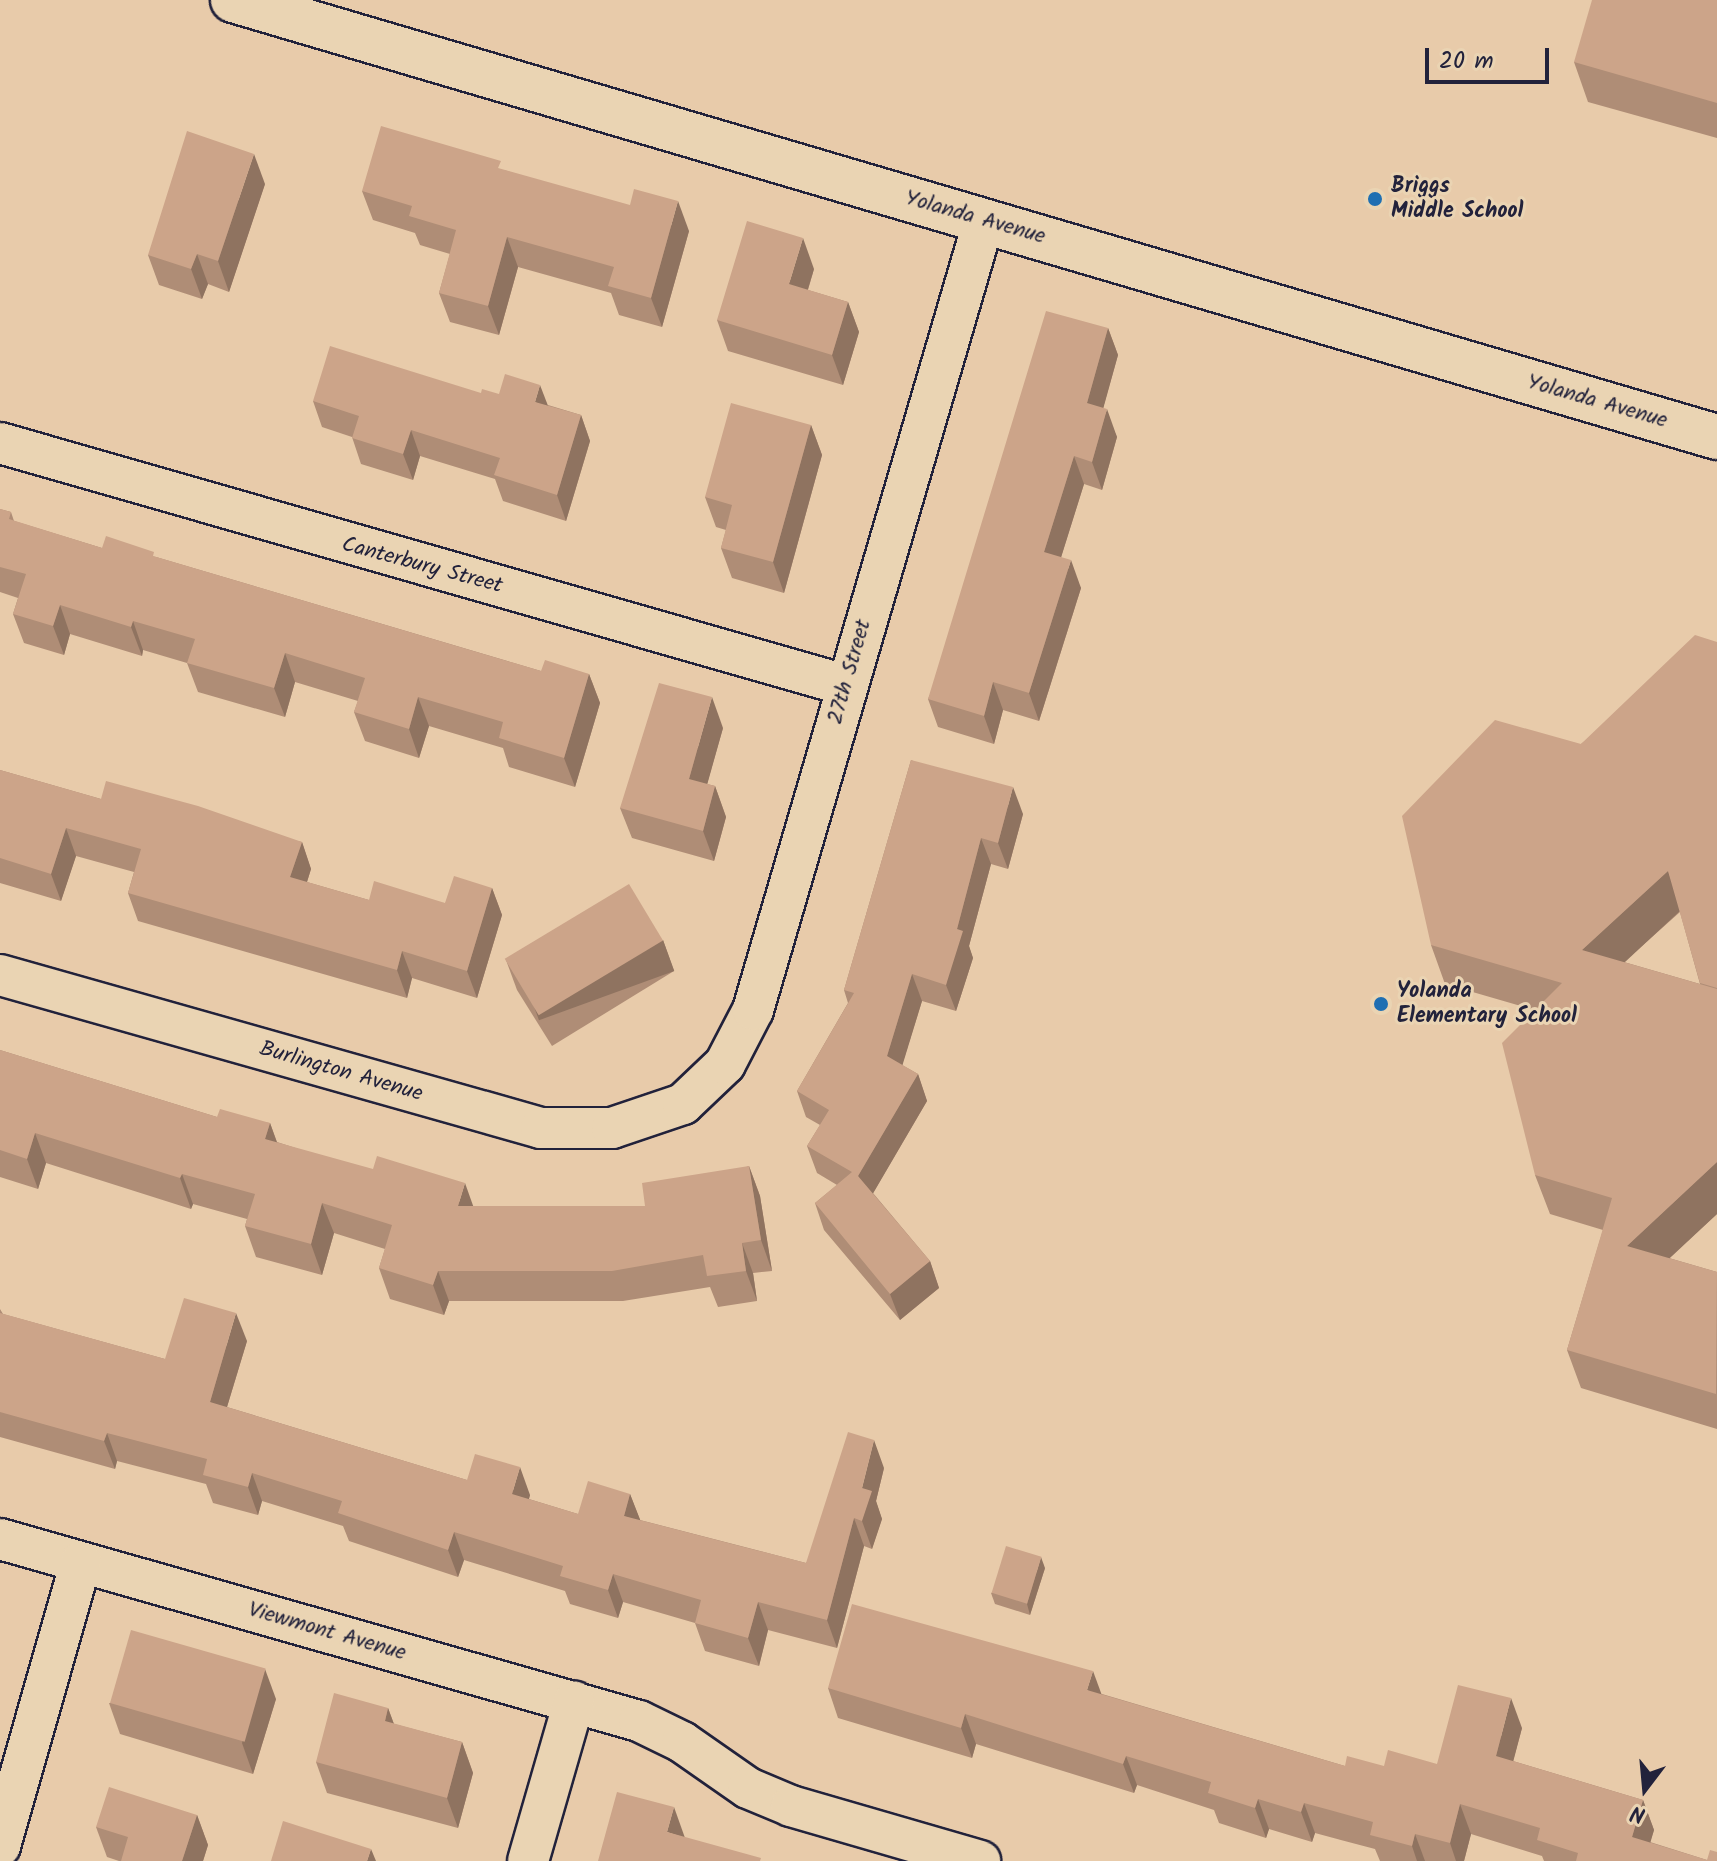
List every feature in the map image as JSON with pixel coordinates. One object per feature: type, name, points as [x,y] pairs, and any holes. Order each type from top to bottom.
[{"type":"street","name":"Yolanda Avenue","points":[[233,0],[1717,437]]},
{"type":"street","name":"27th Street","points":[[683,1104],[725,1064],[753,1010],[845,685],[984,220]]},
{"type":"street","name":"Canterbury Street","points":[[0,443],[845,685]]},
{"type":"street","name":"Burlington Avenue","points":[[0,975],[541,1128],[612,1128],[683,1104]]},
{"type":"street","name":"Viewmont Avenue","points":[[0,1539],[639,1721],[748,1788],[791,1806],[980,1861]]},
{"type":"street","points":[[0,1846],[81,1562]]},
{"type":"street","points":[[528,1861],[574,1702]]},
{"type":"building","points":[[1592,0],[1717,0],[1717,103],[1574,62]]},
{"type":"building","points":[[381,126],[501,161],[498,168],[630,205],[634,189],[678,201],[651,298],[608,286],[614,267],[507,237],[488,306],[439,293],[456,230],[409,216],[412,206],[362,191]]},
{"type":"building","points":[[187,131],[254,154],[218,261],[197,254],[191,269],[148,255]]},
{"type":"building","points":[[747,221],[803,238],[789,284],[848,302],[832,355],[717,320]]},
{"type":"building","points":[[1046,311],[1108,328],[1087,403],[1107,409],[1092,462],[1074,456],[1044,552],[1071,560],[1029,693],[993,682],[984,716],[928,699]]},
{"type":"building","points":[[330,346],[481,393],[482,389],[499,394],[505,374],[540,385],[535,402],[581,415],[557,495],[494,475],[500,458],[411,430],[403,454],[352,438],[359,416],[313,401]]},
{"type":"building","points":[[731,403],[811,425],[773,562],[721,548],[732,505],[705,497]]},
{"type":"building","points":[[0,509],[11,512],[9,519],[102,548],[106,536],[154,552],[153,556],[541,671],[545,660],[589,674],[564,758],[499,738],[503,722],[418,697],[409,729],[354,712],[365,678],[285,653],[274,688],[187,663],[195,639],[133,621],[131,627],[60,605],[53,626],[13,614],[26,574],[0,567]]},
{"type":"building","points":[[1695,635],[1717,642],[1717,988],[1700,983],[1668,871],[1582,950],[1717,989],[1717,1162],[1627,1246],[1717,1272],[1716,1394],[1567,1350],[1612,1198],[1535,1175],[1502,1043],[1562,983],[1431,945],[1402,816],[1495,720],[1581,744]]},
{"type":"building","points":[[659,683],[712,697],[689,779],[715,786],[703,831],[620,808]]},
{"type":"building","points":[[911,760],[1013,787],[998,843],[981,838],[957,929],[963,931],[946,985],[912,974],[887,1056],[918,1074],[858,1176],[930,1261],[890,1294],[815,1203],[852,1172],[807,1146],[829,1110],[797,1091],[854,993],[844,990]]},
{"type":"building","points":[[0,770],[101,799],[106,781],[198,806],[302,842],[290,877],[369,900],[374,881],[445,903],[454,876],[492,888],[467,971],[402,951],[397,970],[128,893],[141,849],[66,828],[51,874],[0,858]]},
{"type":"building","points":[[629,884],[663,941],[539,1015],[505,959]]},
{"type":"building","points":[[0,1050],[217,1117],[220,1109],[270,1123],[265,1139],[373,1169],[377,1156],[465,1183],[458,1206],[645,1206],[642,1183],[749,1166],[761,1240],[742,1243],[746,1271],[707,1276],[703,1255],[612,1271],[438,1271],[433,1285],[379,1268],[392,1225],[322,1203],[311,1244],[245,1226],[255,1194],[182,1174],[180,1178],[35,1133],[27,1159],[0,1150]]},
{"type":"building","points":[[184,1298],[236,1313],[210,1402],[467,1480],[475,1454],[520,1467],[512,1494],[578,1514],[588,1481],[630,1494],[624,1516],[806,1563],[848,1432],[874,1440],[862,1488],[872,1491],[862,1521],[854,1518],[827,1620],[758,1602],[748,1638],[695,1623],[701,1600],[613,1574],[608,1590],[560,1576],[563,1566],[454,1532],[448,1550],[338,1513],[342,1501],[252,1473],[248,1487],[203,1475],[207,1459],[107,1433],[104,1441],[0,1412],[0,1313],[165,1359]]},
{"type":"building","points":[[1006,1546],[1041,1557],[1027,1604],[992,1593]]},
{"type":"building","points":[[852,1604],[1093,1671],[1087,1690],[1345,1766],[1347,1756],[1384,1766],[1388,1750],[1437,1764],[1458,1685],[1511,1698],[1496,1756],[1643,1800],[1632,1837],[1707,1860],[1710,1850],[1717,1852],[1717,1861],[1576,1861],[1578,1853],[1537,1840],[1540,1828],[1460,1804],[1450,1843],[1415,1834],[1412,1846],[1370,1835],[1373,1822],[1304,1803],[1301,1812],[1258,1799],[1255,1808],[1208,1793],[1211,1782],[1126,1756],[1123,1764],[965,1714],[961,1728],[828,1688]]},
{"type":"building","points":[[131,1630],[266,1669],[245,1742],[110,1703]]},
{"type":"building","points":[[334,1693],[388,1708],[385,1721],[462,1742],[447,1798],[316,1762]]},
{"type":"building","points":[[109,1787],[197,1815],[182,1861],[121,1861],[128,1837],[96,1827]]},
{"type":"building","points":[[617,1792],[674,1807],[667,1832],[761,1858],[760,1861],[598,1861]]},
{"type":"building","points":[[283,1821],[371,1849],[367,1861],[271,1861]]},
{"type":"place","name":"Briggs Middle School","points":[[1375,199]]},
{"type":"place","name":"Yolanda Elementary School","points":[[1381,1004]]}]
